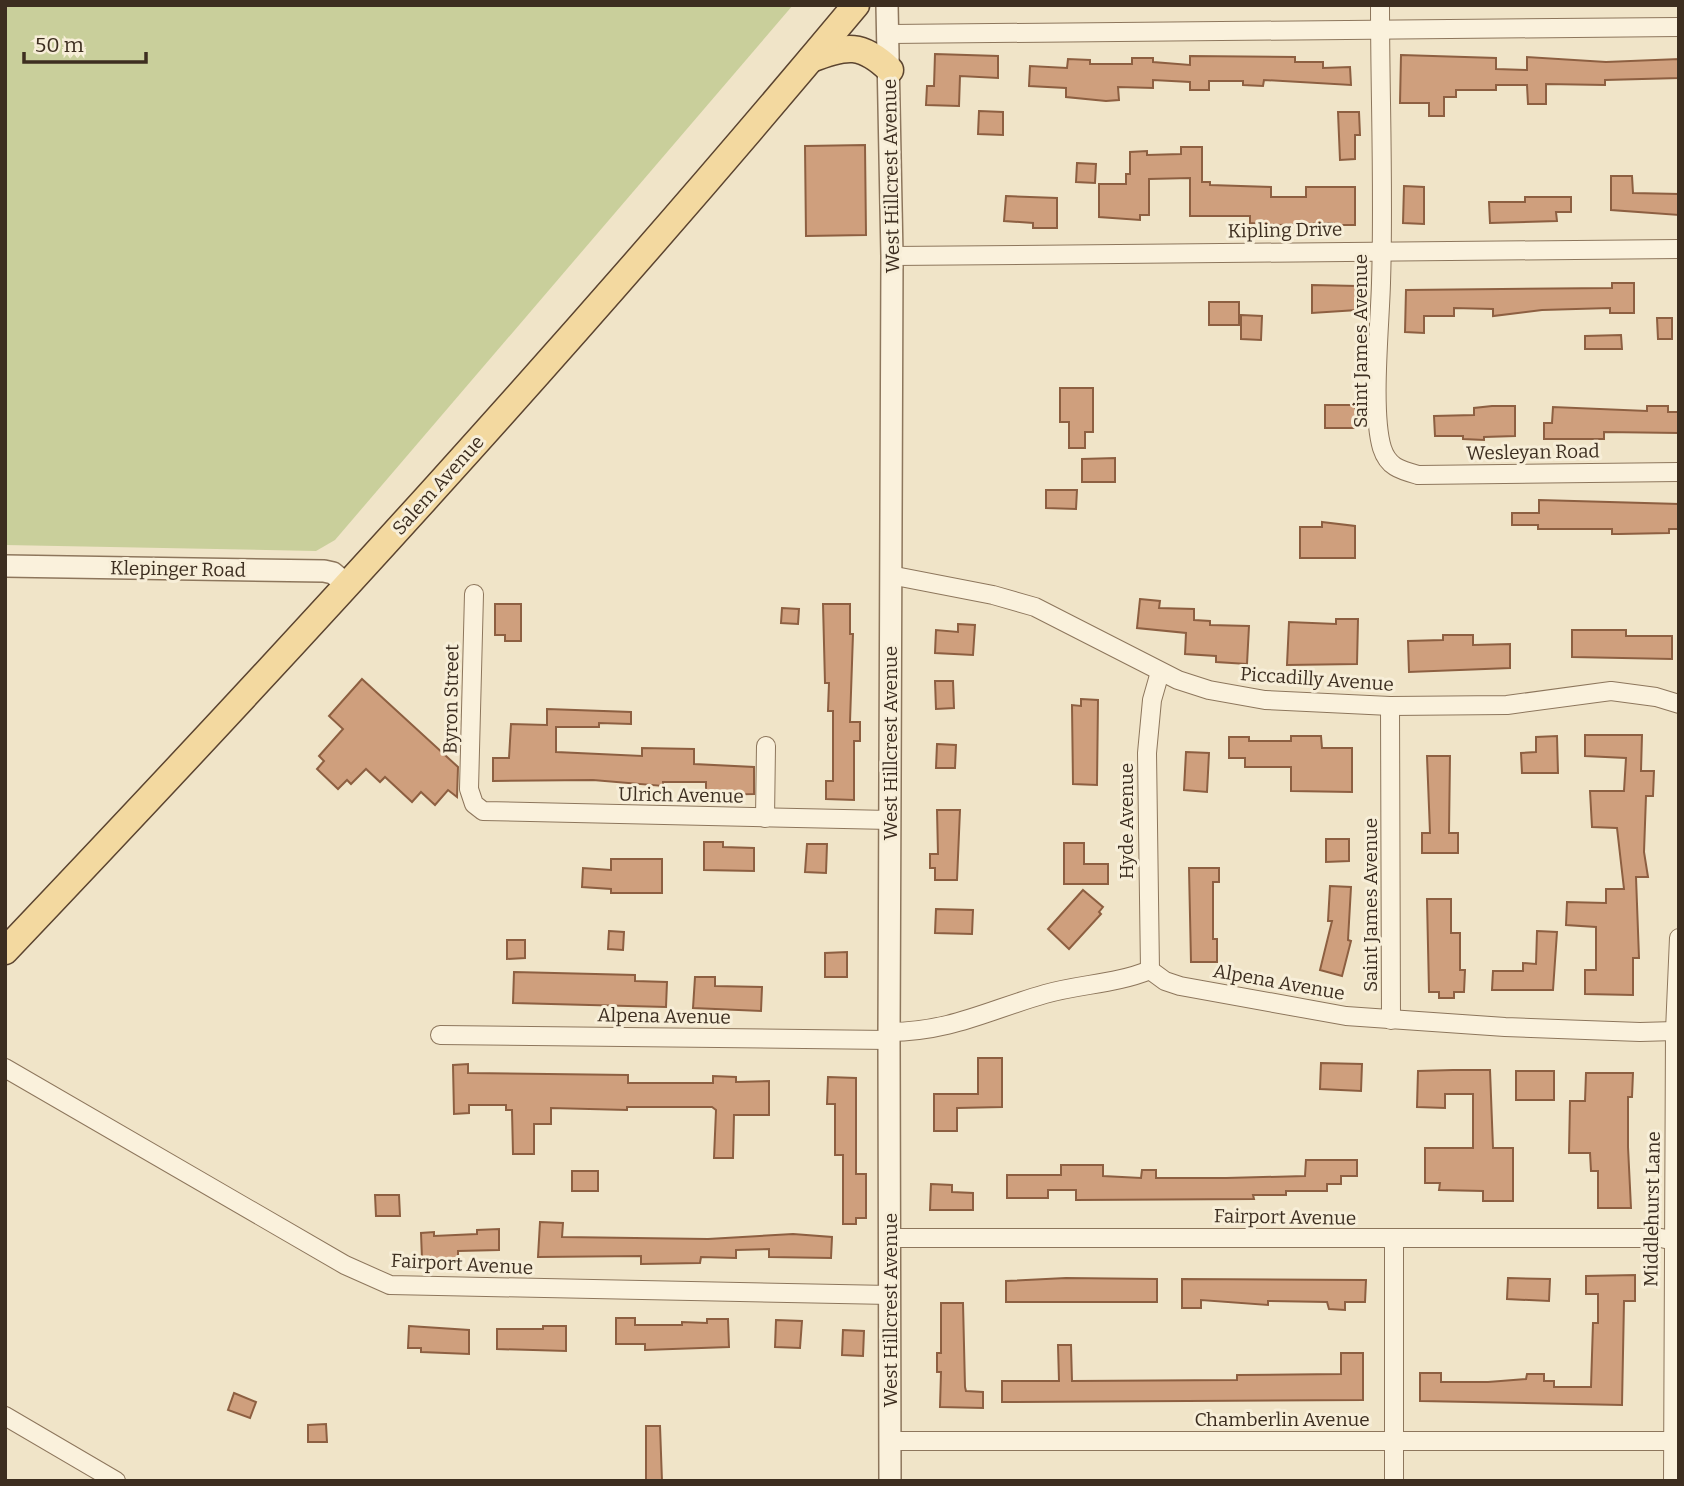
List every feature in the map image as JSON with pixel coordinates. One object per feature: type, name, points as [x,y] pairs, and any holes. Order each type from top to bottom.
[{"type":"main road","name":"Salem Avenue","points":[[5,951],[347,585],[558,351],[856,5]]},
{"type":"main road","points":[[811,59],[848,48],[862,50],[875,56],[890,71]]},
{"type":"street","name":"West Hillcrest Avenue","points":[[887,5],[890,34],[892,256],[890,1481]]},
{"type":"street","name":"Saint James Avenue","points":[[1380,5],[1382,250],[1379,428],[1382,448],[1391,464]]},
{"type":"street","points":[[890,34],[1679,27]]},
{"type":"street","name":"Kipling Drive","points":[[892,256],[1679,249]]},
{"type":"street","name":"Wesleyan Road","points":[[1391,464],[1396,469],[1418,475],[1679,472]]},
{"type":"street","name":"Klepinger Road","points":[[5,566],[324,571],[333,573],[347,585]]},
{"type":"street","name":"Piccadilly Avenue","points":[[890,575],[993,595],[1035,607],[1160,672],[1209,690],[1265,700],[1390,706],[1507,705],[1611,691],[1656,697],[1679,704]]},
{"type":"street","name":"Byron Street","points":[[474,594],[469,789],[474,804]]},
{"type":"street","name":"Hyde Avenue","points":[[1150,970],[1147,753],[1152,700],[1160,672]]},
{"type":"street","name":"Saint James Avenue","points":[[1390,706],[1391,1020]]},
{"type":"street","points":[[765,818],[766,746]]},
{"type":"street","name":"Ulrich Avenue","points":[[474,804],[491,812],[890,820]]},
{"type":"street","name":"Middlehurst Lane","points":[[1673,1481],[1675,1031],[1679,938]]},
{"type":"street","name":"Alpena Avenue","points":[[440,1035],[889,1036],[951,1026],[1045,994],[1128,979],[1150,970],[1164,981],[1180,986],[1346,1016],[1640,1032],[1675,1031]]},
{"type":"street","name":"Fairport Avenue","points":[[5,1068],[345,1265],[390,1284],[890,1295]]},
{"type":"street","name":"Fairport Avenue","points":[[890,1238],[1637,1238],[1676,1242]]},
{"type":"street","points":[[1394,1239],[1394,1481]]},
{"type":"street","points":[[5,1416],[116,1481]]},
{"type":"street","name":"Chamberlin Avenue","points":[[891,1441],[1673,1441]]},
{"type":"green space","points":[[5,5],[793,5],[335,540],[316,551],[5,545]]},
{"type":"building","points":[[935,54],[998,56],[998,78],[960,76],[959,106],[926,105],[927,86],[934,86]]},
{"type":"building","points":[[1401,55],[1496,58],[1496,69],[1527,70],[1527,57],[1606,62],[1679,59],[1679,78],[1605,80],[1605,85],[1546,84],[1546,104],[1528,104],[1527,85],[1496,85],[1496,90],[1456,90],[1456,97],[1444,97],[1444,116],[1429,116],[1429,103],[1400,103]]},
{"type":"building","points":[[1190,56],[1295,57],[1295,62],[1323,62],[1323,68],[1350,67],[1351,85],[1264,80],[1263,86],[1243,85],[1243,81],[1209,81],[1209,90],[1190,90],[1190,82],[1153,80],[1153,88],[1118,87],[1119,100],[1106,101],[1066,97],[1066,88],[1029,86],[1030,66],[1067,68],[1068,59],[1090,60],[1090,64],[1132,64],[1132,58],[1153,58],[1153,62],[1190,65]]},
{"type":"building","points":[[979,111],[1003,112],[1003,135],[978,134]]},
{"type":"building","points":[[1338,112],[1359,112],[1360,135],[1355,135],[1355,159],[1340,160]]},
{"type":"building","points":[[865,145],[866,235],[806,236],[805,146]]},
{"type":"building","points":[[1181,147],[1202,147],[1202,182],[1210,182],[1210,185],[1271,187],[1271,197],[1306,197],[1306,187],[1355,187],[1355,225],[1277,225],[1250,223],[1250,216],[1190,216],[1190,178],[1149,179],[1149,215],[1140,215],[1140,220],[1099,217],[1099,184],[1126,184],[1126,174],[1130,174],[1130,152],[1147,151],[1147,155],[1181,154]]},
{"type":"building","points":[[1077,163],[1096,164],[1095,183],[1076,182]]},
{"type":"building","points":[[1611,176],[1632,176],[1633,193],[1679,194],[1679,215],[1611,210]]},
{"type":"building","points":[[1404,186],[1424,187],[1424,224],[1403,223]]},
{"type":"building","points":[[1006,196],[1057,198],[1057,228],[1033,228],[1033,223],[1004,221]]},
{"type":"building","points":[[1525,197],[1571,197],[1571,212],[1556,212],[1557,221],[1490,223],[1489,202],[1525,202]]},
{"type":"building","points":[[1612,283],[1634,283],[1634,313],[1610,313],[1610,308],[1542,310],[1493,316],[1493,309],[1454,308],[1454,316],[1424,316],[1424,333],[1405,332],[1406,290],[1612,288]]},
{"type":"building","points":[[1312,285],[1357,286],[1357,310],[1312,313]]},
{"type":"building","points":[[1209,302],[1239,302],[1239,325],[1209,325]]},
{"type":"building","points":[[1241,315],[1262,316],[1261,340],[1241,339]]},
{"type":"building","points":[[1657,318],[1672,318],[1672,339],[1658,339]]},
{"type":"building","points":[[1621,335],[1622,349],[1585,349],[1585,336]]},
{"type":"building","points":[[1060,388],[1093,388],[1093,432],[1085,432],[1085,448],[1069,448],[1069,422],[1060,422]]},
{"type":"building","points":[[1325,405],[1355,405],[1356,428],[1325,428]]},
{"type":"building","points":[[1515,406],[1515,436],[1484,437],[1484,440],[1463,439],[1463,436],[1435,436],[1434,416],[1474,415],[1474,408]]},
{"type":"building","points":[[1647,406],[1668,406],[1668,412],[1679,412],[1679,433],[1604,432],[1604,439],[1544,439],[1544,423],[1552,423],[1553,407],[1647,411]]},
{"type":"building","points":[[1115,458],[1115,482],[1082,482],[1082,459]]},
{"type":"building","points":[[1046,490],[1077,490],[1076,509],[1046,508]]},
{"type":"building","points":[[1539,500],[1679,504],[1679,529],[1669,529],[1669,533],[1612,534],[1612,529],[1538,529],[1538,525],[1512,525],[1512,513],[1539,513]]},
{"type":"building","points":[[1322,522],[1355,526],[1355,558],[1300,558],[1300,527],[1322,527]]},
{"type":"building","points":[[1140,599],[1160,601],[1159,608],[1194,609],[1194,620],[1210,621],[1210,625],[1249,626],[1247,664],[1216,662],[1216,656],[1185,654],[1186,633],[1137,628]]},
{"type":"building","points":[[495,604],[521,604],[521,641],[505,641],[505,635],[495,635]]},
{"type":"building","points":[[823,604],[850,604],[850,634],[853,634],[850,722],[860,722],[860,741],[854,741],[854,800],[826,799],[826,781],[833,781],[833,711],[828,711],[829,683],[825,683]]},
{"type":"building","points":[[782,608],[799,609],[798,624],[781,623]]},
{"type":"building","points":[[1336,619],[1358,619],[1357,664],[1287,665],[1289,622],[1336,624]]},
{"type":"building","points":[[958,624],[975,625],[973,655],[935,653],[936,630],[958,632]]},
{"type":"building","points":[[1572,630],[1626,630],[1626,636],[1672,636],[1672,659],[1572,657]]},
{"type":"building","points":[[1443,635],[1473,635],[1473,645],[1510,644],[1510,668],[1409,672],[1408,641],[1443,640]]},
{"type":"building","points":[[362,679],[458,767],[457,797],[448,790],[435,805],[421,792],[412,802],[385,777],[380,782],[366,769],[351,784],[347,780],[338,789],[317,769],[324,761],[319,756],[343,729],[329,716]]},
{"type":"building","points":[[935,681],[953,681],[954,708],[936,709]]},
{"type":"building","points":[[1081,699],[1098,700],[1097,785],[1073,784],[1072,705],[1081,706]]},
{"type":"building","points":[[547,709],[631,712],[631,724],[599,723],[599,727],[556,727],[556,752],[642,756],[642,748],[694,749],[694,764],[754,767],[754,794],[706,795],[706,782],[663,782],[663,786],[593,780],[493,781],[493,758],[509,758],[511,724],[547,725]]},
{"type":"building","points":[[1585,735],[1642,735],[1641,771],[1654,771],[1653,796],[1646,796],[1644,852],[1648,877],[1636,877],[1639,958],[1633,958],[1633,995],[1585,994],[1585,970],[1596,970],[1596,927],[1566,925],[1567,902],[1606,903],[1606,889],[1624,889],[1617,828],[1592,827],[1590,791],[1624,791],[1626,758],[1585,756]]},
{"type":"building","points":[[1291,736],[1321,736],[1322,748],[1352,748],[1352,792],[1291,791],[1291,767],[1245,767],[1245,758],[1229,758],[1229,737],[1249,737],[1249,741],[1291,741]]},
{"type":"building","points":[[1557,736],[1558,773],[1522,773],[1521,753],[1536,752],[1536,737]]},
{"type":"building","points":[[937,744],[956,745],[955,768],[936,768]]},
{"type":"building","points":[[1186,752],[1209,753],[1207,792],[1184,790]]},
{"type":"building","points":[[1427,756],[1450,756],[1449,833],[1458,833],[1458,853],[1422,853],[1422,833],[1430,833]]},
{"type":"building","points":[[937,810],[960,810],[957,880],[935,880],[935,868],[930,868],[930,854],[938,854]]},
{"type":"building","points":[[1326,839],[1349,839],[1349,861],[1326,862]]},
{"type":"building","points":[[704,842],[723,842],[723,847],[754,848],[754,871],[704,870]]},
{"type":"building","points":[[1064,843],[1084,843],[1084,864],[1108,864],[1108,884],[1064,884]]},
{"type":"building","points":[[807,844],[827,844],[826,873],[805,872]]},
{"type":"building","points":[[611,859],[662,859],[662,893],[611,893],[611,889],[582,887],[583,868],[611,870]]},
{"type":"building","points":[[1189,868],[1219,868],[1219,882],[1213,882],[1213,939],[1217,939],[1217,962],[1191,962]]},
{"type":"building","points":[[1330,886],[1351,887],[1348,940],[1351,941],[1342,976],[1320,970],[1332,921],[1328,921]]},
{"type":"building","points":[[1083,890],[1103,907],[1099,912],[1101,914],[1069,949],[1048,929]]},
{"type":"building","points":[[1427,899],[1451,899],[1451,933],[1460,933],[1460,970],[1465,970],[1464,992],[1454,992],[1454,998],[1439,998],[1439,992],[1429,992]]},
{"type":"building","points":[[936,909],[973,910],[972,934],[935,933]]},
{"type":"building","points":[[609,931],[624,932],[623,950],[608,949]]},
{"type":"building","points":[[1537,931],[1557,932],[1553,990],[1492,990],[1493,971],[1523,971],[1523,963],[1536,964]]},
{"type":"building","points":[[507,940],[525,940],[525,958],[507,959]]},
{"type":"building","points":[[847,952],[847,977],[825,977],[825,953]]},
{"type":"building","points":[[514,972],[635,975],[635,981],[667,982],[666,1007],[513,1003]]},
{"type":"building","points":[[695,977],[715,977],[715,986],[762,987],[761,1011],[693,1008]]},
{"type":"building","points":[[978,1058],[1002,1058],[1002,1107],[957,1108],[957,1131],[934,1131],[934,1094],[978,1094]]},
{"type":"building","points":[[1321,1063],[1362,1064],[1361,1091],[1320,1089]]},
{"type":"building","points":[[468,1064],[468,1073],[628,1075],[628,1083],[713,1083],[713,1076],[736,1077],[736,1082],[769,1081],[769,1115],[734,1115],[733,1158],[714,1158],[716,1110],[712,1107],[627,1107],[627,1110],[551,1108],[551,1124],[534,1124],[534,1154],[513,1154],[512,1110],[506,1110],[506,1105],[469,1105],[469,1113],[454,1114],[453,1065]]},
{"type":"building","points":[[1490,1070],[1493,1148],[1513,1148],[1513,1201],[1483,1201],[1483,1191],[1439,1190],[1440,1183],[1425,1183],[1425,1148],[1473,1148],[1473,1094],[1445,1094],[1445,1108],[1417,1107],[1418,1071]]},
{"type":"building","points":[[1516,1071],[1554,1071],[1554,1100],[1516,1100]]},
{"type":"building","points":[[1586,1073],[1633,1073],[1632,1097],[1628,1097],[1631,1208],[1598,1208],[1598,1171],[1591,1171],[1590,1153],[1569,1153],[1570,1101],[1585,1101]]},
{"type":"building","points":[[828,1077],[856,1078],[856,1174],[866,1174],[866,1218],[856,1218],[856,1224],[843,1224],[843,1155],[835,1155],[835,1104],[827,1104]]},
{"type":"building","points":[[1306,1160],[1357,1160],[1357,1176],[1341,1176],[1341,1184],[1327,1184],[1327,1191],[1286,1191],[1286,1195],[1253,1195],[1254,1199],[1076,1200],[1076,1190],[1048,1190],[1048,1198],[1007,1198],[1007,1175],[1061,1175],[1061,1165],[1103,1165],[1103,1176],[1141,1178],[1142,1170],[1156,1170],[1156,1178],[1226,1178],[1305,1176]]},
{"type":"building","points":[[572,1171],[598,1171],[598,1191],[572,1191]]},
{"type":"building","points":[[931,1184],[952,1185],[952,1192],[973,1193],[973,1210],[930,1210]]},
{"type":"building","points":[[375,1195],[399,1195],[400,1216],[376,1216]]},
{"type":"building","points":[[540,1222],[563,1223],[562,1237],[708,1239],[793,1234],[832,1237],[831,1258],[769,1257],[769,1249],[736,1250],[736,1258],[701,1257],[700,1263],[641,1264],[641,1256],[538,1257]]},
{"type":"building","points":[[499,1229],[499,1250],[458,1251],[458,1262],[422,1259],[421,1233],[434,1232],[434,1236],[477,1234],[477,1230]]},
{"type":"building","points":[[1635,1275],[1635,1301],[1624,1301],[1622,1405],[1420,1401],[1420,1373],[1441,1373],[1441,1382],[1488,1382],[1526,1379],[1527,1374],[1544,1374],[1544,1381],[1554,1381],[1554,1387],[1591,1387],[1593,1323],[1598,1323],[1598,1294],[1586,1294],[1586,1276]]},
{"type":"building","points":[[1066,1278],[1157,1279],[1157,1302],[1006,1302],[1006,1281]]},
{"type":"building","points":[[1508,1278],[1550,1279],[1549,1301],[1507,1299]]},
{"type":"building","points":[[1182,1279],[1366,1280],[1365,1302],[1345,1302],[1345,1310],[1329,1309],[1327,1302],[1268,1301],[1268,1305],[1201,1300],[1201,1308],[1182,1308]]},
{"type":"building","points":[[941,1303],[963,1303],[965,1387],[966,1391],[983,1392],[983,1408],[940,1407],[941,1372],[937,1372],[937,1353],[941,1353]]},
{"type":"building","points":[[616,1318],[635,1318],[635,1325],[682,1325],[682,1322],[707,1323],[707,1319],[728,1319],[729,1347],[645,1350],[645,1344],[616,1344]]},
{"type":"building","points":[[776,1320],[802,1321],[800,1348],[775,1347]]},
{"type":"building","points":[[409,1326],[469,1330],[469,1354],[421,1352],[421,1348],[408,1348]]},
{"type":"building","points":[[543,1326],[566,1326],[566,1351],[497,1349],[497,1329],[543,1329]]},
{"type":"building","points":[[843,1330],[864,1331],[863,1356],[842,1355]]},
{"type":"building","points":[[1058,1345],[1071,1345],[1072,1381],[1237,1380],[1237,1375],[1341,1374],[1341,1353],[1363,1353],[1363,1400],[1002,1402],[1002,1381],[1059,1381]]},
{"type":"building","points":[[234,1393],[256,1402],[250,1418],[228,1410]]},
{"type":"building","points":[[326,1424],[327,1442],[308,1442],[308,1425]]},
{"type":"building","points":[[646,1426],[660,1426],[662,1481],[646,1481]]}]
